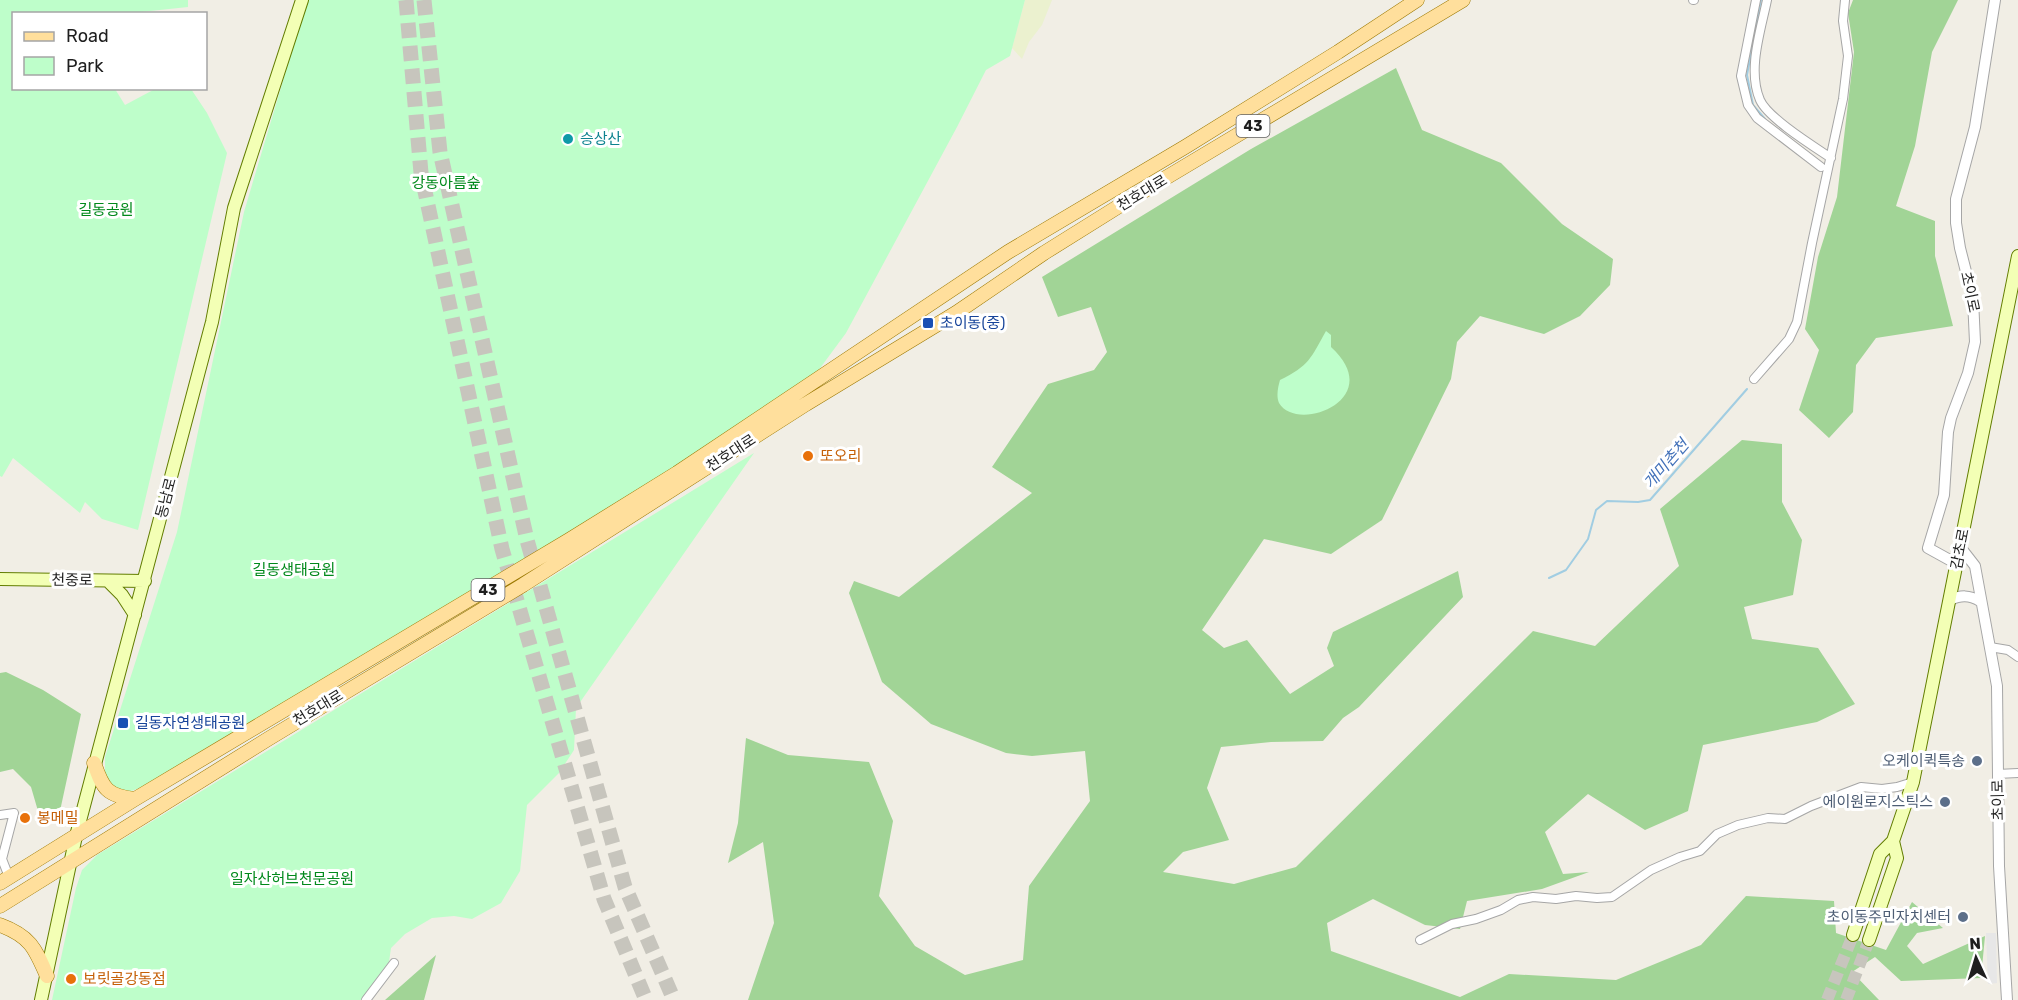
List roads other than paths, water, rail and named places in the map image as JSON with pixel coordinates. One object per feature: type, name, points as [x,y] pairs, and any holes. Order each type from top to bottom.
[{"type":"main road","name":"동남로","points":[[41,1000],[70,861],[94,763],[145,581],[212,322],[234,208],[302,0]]},
{"type":"main road","name":"천호대로","points":[[5,880],[135,799],[677,473],[1008,252],[1185,147],[1417,0]]},
{"type":"main road","name":"천호대로","points":[[0,906],[333,699],[523,585],[806,404],[956,314],[1132,198],[1463,0]]},
{"type":"main road","name":"감초로","points":[[1853,935],[1881,854],[1893,841],[1913,782],[2018,255]]},
{"type":"main road","name":"천중로","points":[[0,579],[145,581]]},
{"type":"main road","points":[[108,581],[122,595],[135,615]]},
{"type":"main road","points":[[94,763],[101,783],[110,793],[135,799]]},
{"type":"main road","name":"감초로","points":[[1869,940],[1897,858],[1893,841]]},
{"type":"main road","points":[[0,925],[15,930],[28,939],[47,976]]},
{"type":"street","points":[[1756,0],[1741,76],[1748,105],[1757,118],[1821,167]]},
{"type":"street","points":[[1767,0],[1756,60],[1756,82],[1761,102],[1772,114],[1831,158]]},
{"type":"street","points":[[1754,379],[1789,339],[1797,322],[1843,99],[1848,56],[1843,21],[1845,0]]},
{"type":"street","name":"초이로","points":[[1958,564],[1928,548],[1944,495],[1951,418],[1968,373],[1975,342],[1974,299],[1960,248],[1956,223],[1956,199],[1975,127],[1995,0]]},
{"type":"street","name":"초이로","points":[[1961,548],[1975,566],[1997,696],[1999,866],[2007,1000]]},
{"type":"street","points":[[1950,600],[1959,596],[1968,596],[1980,601]]},
{"type":"street","points":[[1990,647],[2008,650],[2018,657]]},
{"type":"street","points":[[1997,774],[2018,773]]},
{"type":"street","points":[[1420,940],[1452,924],[1476,919],[1526,898],[1612,897],[1651,870],[1700,851],[1717,834],[1738,825],[1768,818],[1785,819],[1811,806],[1861,787],[1882,789],[1913,782]]},
{"type":"street","points":[[0,815],[14,813],[2,859],[5,880]]},
{"type":"street","points":[[366,1000],[394,963]]},
{"type":"waterway","name":"개미촌천","points":[[1761,0],[1747,75],[1753,105],[1765,119]]},
{"type":"waterway","name":"개미촌천","points":[[1549,578],[1566,570],[1588,539],[1596,510],[1607,501],[1650,500],[1747,389]]},
{"type":"tunnel","points":[[406,0],[421,173],[502,549],[604,899],[646,1000]]},
{"type":"tunnel","points":[[424,0],[440,152],[527,540],[625,887],[674,1000]]},
{"type":"tunnel","points":[[1827,1000],[1853,935]]},
{"type":"tunnel","points":[[1846,1000],[1869,940]]},
{"type":"place","name":"승상산","points":[[568,139]]},
{"type":"place","name":"초이동(중)","points":[[928,323]]},
{"type":"place","name":"또오리","points":[[808,456]]},
{"type":"place","name":"길동자연생태공원","points":[[123,723]]},
{"type":"place","name":"오케이퀵특송","points":[[1977,761]]},
{"type":"place","name":"에이원로지스틱스","points":[[1945,802]]},
{"type":"place","name":"봉메밀","points":[[25,818]]},
{"type":"place","name":"초이동주민자치센터","points":[[1963,917]]},
{"type":"place","name":"보릿골강동점","points":[[71,979]]},
{"type":"park label","name":"강동아름숲","points":[[446,183]]},
{"type":"park label","name":"길동공원","points":[[106,210]]},
{"type":"park label","name":"길동생태공원","points":[[294,570]]},
{"type":"park label","name":"일자산허브천문공원","points":[[292,879]]}]
